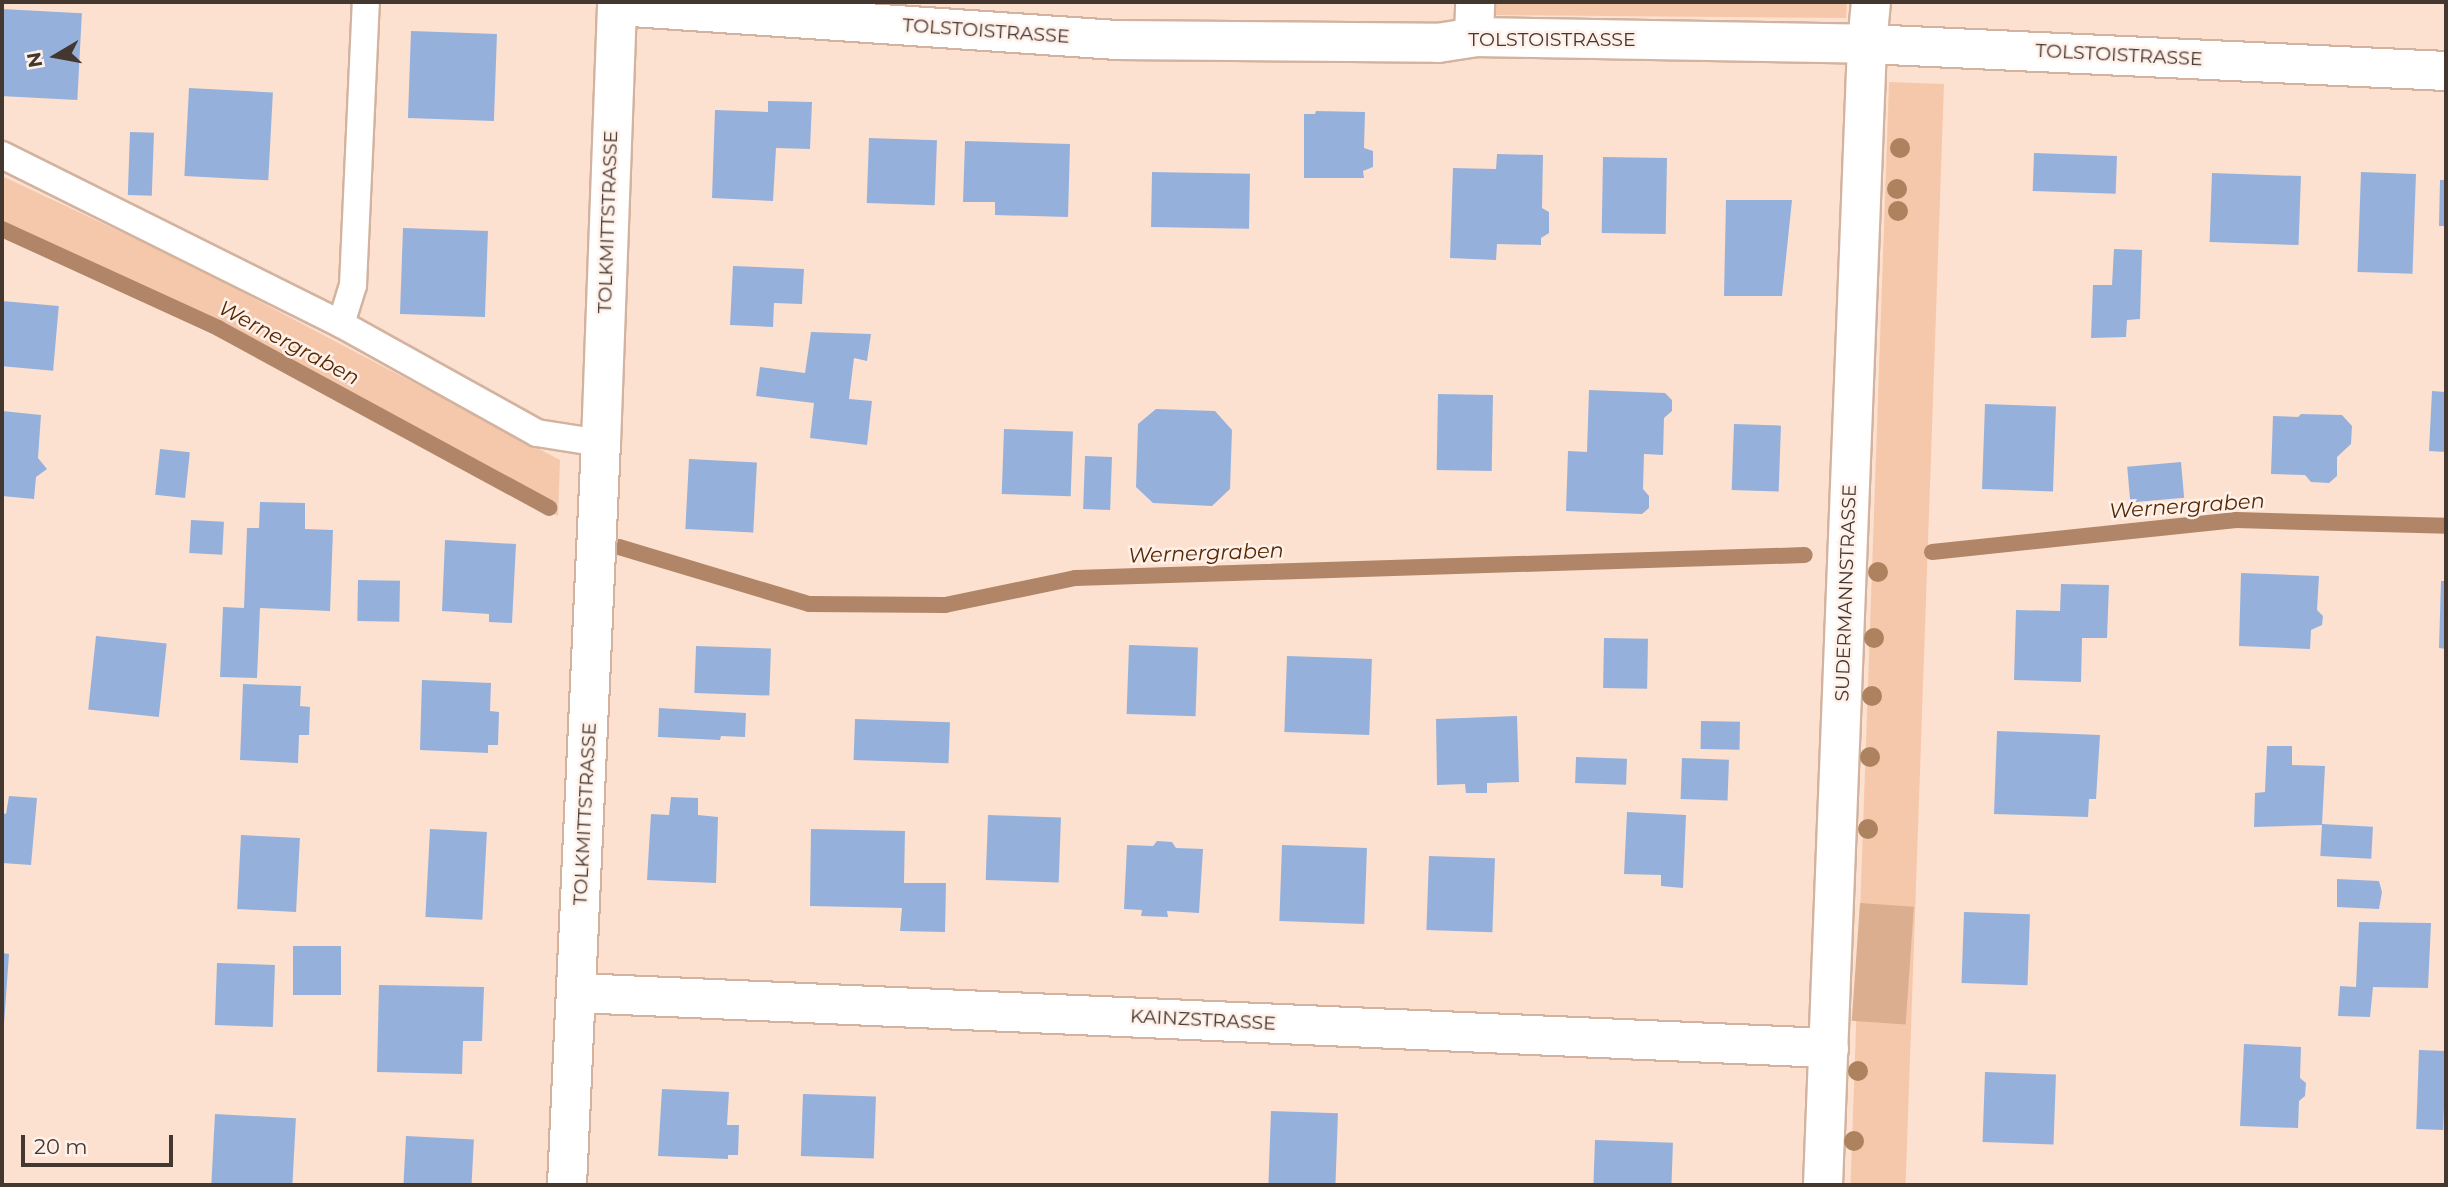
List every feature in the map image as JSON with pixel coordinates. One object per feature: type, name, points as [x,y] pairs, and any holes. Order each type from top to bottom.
[{"type":"street","name":"SUDERMANNSTRASSE","points":[[1823,1185],[1867,44],[1871,2]]},
{"type":"street","name":"TOLSTOISTRASSE","points":[[617,4],[1118,40],[1438,43],[1475,20],[1867,44],[2446,71]]},
{"type":"street","name":"TOLKMITTSTRASSE","points":[[567,1185],[601,443],[617,4]]},
{"type":"street","name":"KAINZSTRASSE","points":[[577,993],[1829,1048]]},
{"type":"lane","points":[[341,324],[353,285],[366,2]]},
{"type":"lane","points":[[2,155],[341,324],[537,433],[601,443]]},
{"type":"shaded area","points":[[1490,2],[1847,2],[1846,18],[1489,15]]},
{"type":"shaded area","points":[[1889,82],[1944,84],[1906,1185],[1851,1183]]},
{"type":"shaded area","points":[[2,176],[187,263],[560,460],[558,516],[135,287],[2,229]]},
{"type":"shaded area","points":[[1860,903],[1914,907],[1906,1024],[1852,1021]]},
{"type":"building","points":[[2,9],[82,13],[77,100],[2,96]]},
{"type":"building","points":[[411,31],[497,34],[494,121],[408,118]]},
{"type":"building","points":[[189,88],[273,92],[268,180],[184,176]]},
{"type":"building","points":[[768,101],[812,102],[810,149],[776,148],[773,201],[712,198],[715,110],[768,112]]},
{"type":"building","points":[[1316,111],[1365,112],[1364,148],[1373,151],[1373,167],[1363,171],[1364,178],[1304,178],[1304,114],[1315,114]]},
{"type":"building","points":[[130,132],[154,133],[152,196],[128,195]]},
{"type":"building","points":[[869,138],[937,140],[935,205],[867,203]]},
{"type":"building","points":[[965,141],[1070,144],[1068,217],[995,215],[995,202],[963,202]]},
{"type":"building","points":[[2034,153],[2117,156],[2116,194],[2033,191]]},
{"type":"building","points":[[1497,154],[1543,155],[1542,208],[1549,212],[1549,233],[1541,238],[1541,245],[1497,244],[1496,260],[1450,258],[1453,168],[1496,169]]},
{"type":"building","points":[[1603,157],[1667,158],[1666,234],[1602,233]]},
{"type":"building","points":[[1152,172],[1250,174],[1249,229],[1151,227]]},
{"type":"building","points":[[2361,172],[2416,174],[2412,274],[2358,272]]},
{"type":"building","points":[[2212,173],[2301,176],[2299,245],[2210,242]]},
{"type":"building","points":[[2440,180],[2446,180],[2446,226],[2439,226]]},
{"type":"building","points":[[1726,200],[1792,200],[1782,296],[1724,296]]},
{"type":"building","points":[[403,228],[488,231],[485,317],[400,314]]},
{"type":"building","points":[[2114,249],[2142,250],[2140,319],[2127,320],[2126,337],[2091,338],[2093,285],[2112,285]]},
{"type":"building","points":[[733,266],[804,269],[802,304],[774,303],[773,327],[730,325]]},
{"type":"building","points":[[2,301],[59,306],[53,371],[2,366]]},
{"type":"building","points":[[811,332],[871,334],[867,361],[854,358],[849,399],[872,401],[867,445],[810,438],[814,403],[756,396],[760,367],[805,373]]},
{"type":"building","points":[[1589,390],[1665,393],[1672,400],[1672,411],[1664,418],[1663,455],[1644,454],[1643,489],[1649,496],[1649,508],[1642,514],[1566,511],[1568,451],[1587,452]]},
{"type":"building","points":[[2432,391],[2446,392],[2446,452],[2429,451]]},
{"type":"building","points":[[1438,394],[1493,395],[1492,471],[1437,470]]},
{"type":"building","points":[[1985,404],[2056,406],[2053,491],[1982,489]]},
{"type":"building","points":[[1156,409],[1215,411],[1232,430],[1230,489],[1212,506],[1153,503],[1136,487],[1138,424]]},
{"type":"building","points":[[2,411],[41,415],[38,458],[47,469],[36,477],[34,499],[2,496]]},
{"type":"building","points":[[2301,414],[2342,415],[2352,426],[2351,444],[2337,457],[2337,476],[2329,483],[2311,482],[2305,475],[2271,474],[2273,416],[2298,417]]},
{"type":"building","points":[[1734,424],[1781,426],[1779,492],[1732,490]]},
{"type":"building","points":[[1004,429],[1073,431],[1071,496],[1002,494]]},
{"type":"building","points":[[160,449],[190,452],[185,498],[155,495]]},
{"type":"building","points":[[1085,456],[1112,457],[1110,510],[1083,509]]},
{"type":"building","points":[[689,459],[757,463],[753,532],[685,529]]},
{"type":"building","points":[[2181,462],[2184,498],[2130,503],[2127,467]]},
{"type":"building","points":[[260,502],[305,503],[305,529],[333,530],[330,611],[260,608],[257,678],[220,677],[223,607],[244,608],[247,528],[259,528]]},
{"type":"building","points":[[191,520],[224,522],[222,555],[189,553]]},
{"type":"building","points":[[445,540],[516,544],[512,623],[489,622],[489,614],[442,611]]},
{"type":"building","points":[[2241,573],[2319,576],[2317,610],[2323,616],[2322,625],[2311,630],[2310,649],[2239,646]]},
{"type":"building","points":[[358,580],[400,581],[399,622],[357,621]]},
{"type":"building","points":[[2441,581],[2446,581],[2446,649],[2439,648]]},
{"type":"building","points":[[2061,584],[2109,585],[2107,638],[2082,638],[2081,682],[2014,680],[2016,610],[2060,611]]},
{"type":"building","points":[[96,636],[167,643],[159,717],[88,710]]},
{"type":"building","points":[[1604,638],[1648,639],[1647,689],[1603,688]]},
{"type":"building","points":[[1129,645],[1198,647],[1196,716],[1127,714]]},
{"type":"building","points":[[696,646],[771,649],[769,696],[694,693]]},
{"type":"building","points":[[1287,656],[1372,659],[1369,735],[1284,732]]},
{"type":"building","points":[[422,680],[491,683],[490,711],[499,712],[498,745],[488,745],[488,753],[420,750]]},
{"type":"building","points":[[243,684],[301,686],[300,706],[310,707],[309,735],[299,735],[298,763],[240,760]]},
{"type":"building","points":[[659,708],[746,713],[745,737],[721,736],[720,740],[658,737]]},
{"type":"building","points":[[1517,716],[1519,782],[1487,783],[1487,793],[1466,793],[1465,784],[1437,785],[1436,719]]},
{"type":"building","points":[[855,719],[950,722],[949,763],[854,760]]},
{"type":"building","points":[[1701,721],[1740,722],[1740,750],[1701,749]]},
{"type":"building","points":[[1997,731],[2100,735],[2096,799],[2089,799],[2088,817],[1994,814]]},
{"type":"building","points":[[2267,746],[2292,746],[2292,765],[2325,766],[2322,825],[2254,827],[2255,793],[2265,792]]},
{"type":"building","points":[[1576,757],[1627,759],[1626,785],[1575,783]]},
{"type":"building","points":[[1682,758],[1729,760],[1728,801],[1681,799]]},
{"type":"building","points":[[9,796],[37,798],[31,865],[2,863],[2,813],[6,814]]},
{"type":"building","points":[[671,797],[698,798],[698,815],[718,817],[716,883],[647,880],[651,814],[669,815]]},
{"type":"building","points":[[1627,812],[1686,815],[1683,888],[1661,886],[1661,875],[1624,874]]},
{"type":"building","points":[[988,815],[1061,818],[1059,883],[986,880]]},
{"type":"building","points":[[2322,824],[2373,827],[2371,859],[2320,856]]},
{"type":"building","points":[[430,829],[487,832],[482,920],[425,917]]},
{"type":"building","points":[[811,829],[905,831],[904,883],[946,883],[945,932],[900,931],[902,908],[810,906]]},
{"type":"building","points":[[241,835],[300,838],[296,912],[237,909]]},
{"type":"building","points":[[1157,841],[1172,842],[1176,848],[1203,849],[1199,913],[1167,911],[1168,917],[1141,916],[1142,910],[1124,909],[1127,845],[1153,846]]},
{"type":"building","points":[[1282,845],[1367,848],[1364,924],[1279,921]]},
{"type":"building","points":[[1429,856],[1495,858],[1492,932],[1426,930]]},
{"type":"building","points":[[2337,879],[2379,881],[2382,892],[2379,909],[2337,907]]},
{"type":"building","points":[[1964,912],[2030,914],[2027,985],[1962,983]]},
{"type":"building","points":[[2359,922],[2431,923],[2428,988],[2373,987],[2370,1017],[2338,1016],[2340,986],[2356,987]]},
{"type":"building","points":[[293,946],[341,946],[341,995],[293,995]]},
{"type":"building","points":[[2,953],[9,954],[4,1024],[2,1024]]},
{"type":"building","points":[[217,963],[275,965],[273,1027],[215,1025]]},
{"type":"building","points":[[379,985],[484,987],[482,1041],[463,1041],[462,1074],[377,1072]]},
{"type":"building","points":[[2244,1044],[2301,1047],[2300,1078],[2306,1083],[2305,1096],[2299,1101],[2298,1128],[2240,1126]]},
{"type":"building","points":[[2419,1050],[2446,1051],[2443,1130],[2416,1129]]},
{"type":"building","points":[[1985,1072],[2056,1074],[2054,1144],[1983,1142]]},
{"type":"building","points":[[662,1089],[729,1092],[727,1125],[739,1125],[738,1155],[728,1155],[728,1159],[658,1156]]},
{"type":"building","points":[[803,1094],[876,1097],[874,1159],[801,1156]]},
{"type":"building","points":[[1271,1111],[1338,1113],[1335,1185],[1268,1185]]},
{"type":"building","points":[[215,1114],[296,1118],[292,1185],[211,1185]]},
{"type":"building","points":[[406,1136],[474,1140],[472,1185],[403,1185]]},
{"type":"building","points":[[1595,1140],[1673,1143],[1671,1185],[1593,1185]]},
{"type":"waterway","name":"Wernergraben","points":[[2,229],[218,328],[549,508]]},
{"type":"waterway","name":"Wernergraben","points":[[1932,552],[2236,520],[2446,526]]},
{"type":"waterway","name":"Wernergraben","points":[[619,547],[809,604],[945,605],[1075,578],[1805,555]]}]
